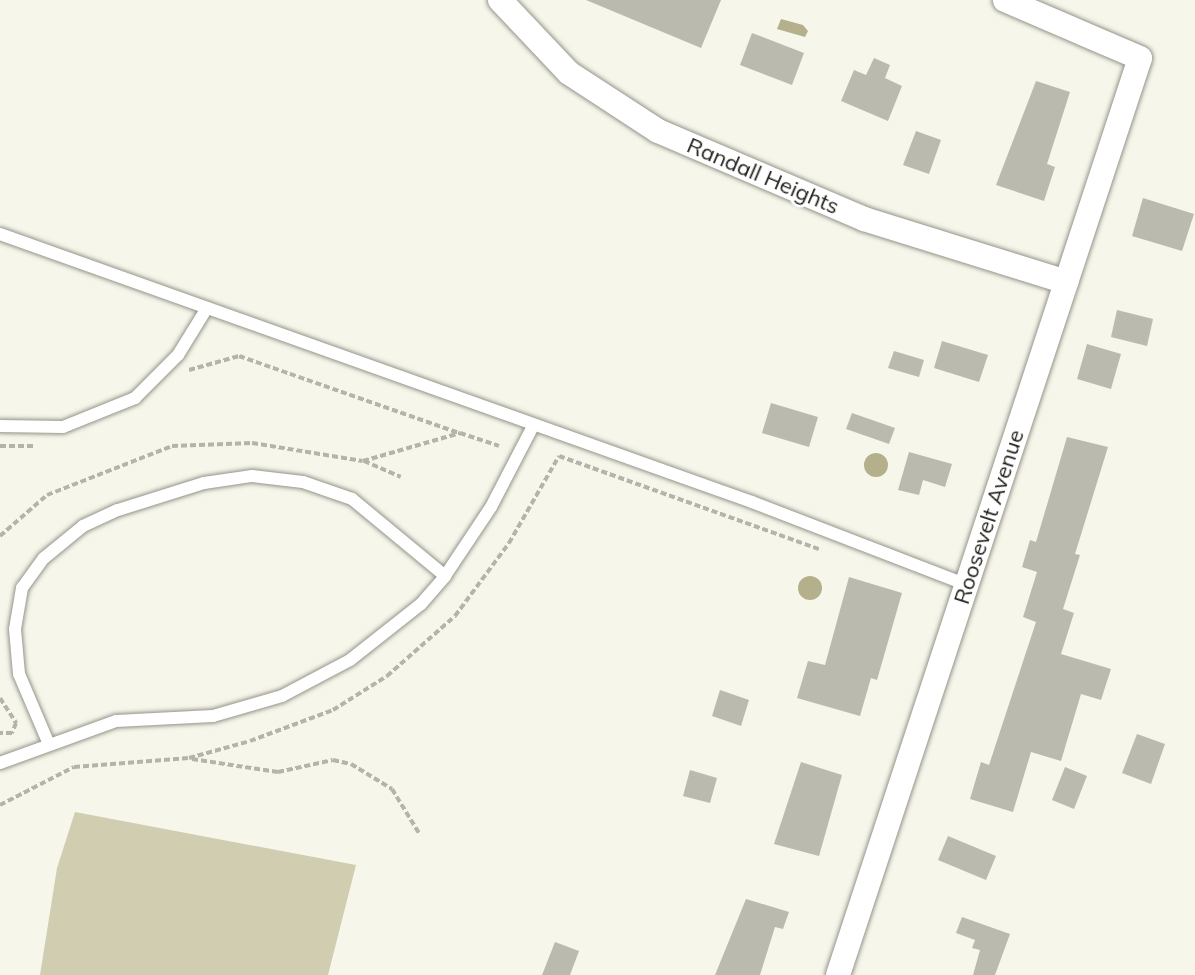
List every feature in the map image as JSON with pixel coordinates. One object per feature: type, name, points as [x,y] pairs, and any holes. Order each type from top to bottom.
[{"type":"street","name":"Randall Heights","points":[[500,0],[569,73],[658,131],[864,219],[1066,282]]},
{"type":"street","name":"Roosevelt Avenue","points":[[838,975],[1140,58],[1005,0]]},
{"type":"lane","points":[[0,234],[534,424],[967,585]]},
{"type":"lane","points":[[0,426],[63,427],[135,398],[178,356],[207,308]]},
{"type":"lane","points":[[0,763],[48,742],[116,721],[213,716],[282,696],[381,637],[445,576],[491,507],[534,424]]},
{"type":"lane","points":[[48,742],[19,674],[15,630],[22,588],[44,558],[83,526],[118,510],[204,483],[252,476],[303,482],[352,499],[445,576]]},
{"type":"path","points":[[180,379],[207,362],[239,356],[460,433]]},
{"type":"path","points":[[0,446],[41,446]]},
{"type":"path","points":[[189,758],[333,710],[387,676],[455,616],[509,543],[560,456],[834,554]]},
{"type":"path","points":[[363,461],[401,477]]},
{"type":"path","points":[[0,698],[16,723],[12,733],[0,733]]},
{"type":"path","points":[[0,805],[74,766],[189,758],[278,772],[333,760],[374,773],[392,789],[419,833]]},
{"type":"shaded area","points":[[781,19],[803,25],[808,31],[805,37],[777,29]]},
{"type":"shaded area","points":[[876,453],[885,456],[888,465],[885,474],[876,477],[867,474],[864,465],[867,456]]},
{"type":"shaded area","points":[[810,576],[819,579],[822,588],[819,597],[810,600],[801,597],[798,588],[801,579]]},
{"type":"shaded area","points":[[75,812],[356,865],[328,975],[40,975],[57,868]]},
{"type":"building","points":[[586,0],[721,0],[701,48]]},
{"type":"building","points":[[752,33],[804,53],[792,85],[740,65]]},
{"type":"building","points":[[874,58],[890,65],[885,78],[902,86],[888,121],[841,101],[854,70],[866,75]]},
{"type":"building","points":[[1036,81],[1070,92],[1047,164],[1055,167],[1044,201],[996,185]]},
{"type":"building","points":[[916,131],[941,140],[929,174],[903,165]]},
{"type":"building","points":[[1143,198],[1194,214],[1182,251],[1132,236]]},
{"type":"building","points":[[1117,310],[1153,319],[1147,346],[1111,337]]},
{"type":"building","points":[[942,341],[988,355],[979,382],[934,368]]},
{"type":"building","points":[[1087,344],[1121,354],[1111,389],[1077,379]]},
{"type":"building","points":[[894,351],[924,360],[919,377],[888,368]]},
{"type":"building","points":[[771,403],[818,417],[809,447],[762,433]]},
{"type":"building","points":[[852,413],[895,428],[889,444],[846,429]]},
{"type":"building","points":[[1067,437],[1108,447],[1075,554],[1080,555],[1063,609],[1074,613],[1061,654],[1111,669],[1101,700],[1081,694],[1061,761],[1031,752],[1013,812],[970,799],[981,762],[989,765],[1036,622],[1023,617],[1037,572],[1022,567],[1030,540],[1036,542]]},
{"type":"building","points":[[909,452],[952,464],[945,487],[923,480],[919,495],[898,490]]},
{"type":"building","points":[[849,577],[902,593],[877,680],[871,678],[860,716],[797,698],[808,661],[825,665]]},
{"type":"building","points":[[720,690],[749,700],[741,726],[712,716]]},
{"type":"building","points":[[1137,734],[1165,744],[1151,784],[1122,773]]},
{"type":"building","points":[[801,762],[842,775],[819,856],[774,844]]},
{"type":"building","points":[[1065,767],[1087,776],[1074,809],[1052,800]]},
{"type":"building","points":[[690,770],[717,778],[710,803],[683,796]]},
{"type":"building","points":[[948,836],[996,856],[986,880],[938,860]]},
{"type":"building","points":[[746,899],[789,912],[783,929],[775,927],[760,975],[715,975]]},
{"type":"building","points":[[962,917],[1010,934],[995,975],[973,975],[980,950],[972,948],[975,940],[956,933]]},
{"type":"building","points":[[555,942],[579,951],[570,975],[542,975]]}]
